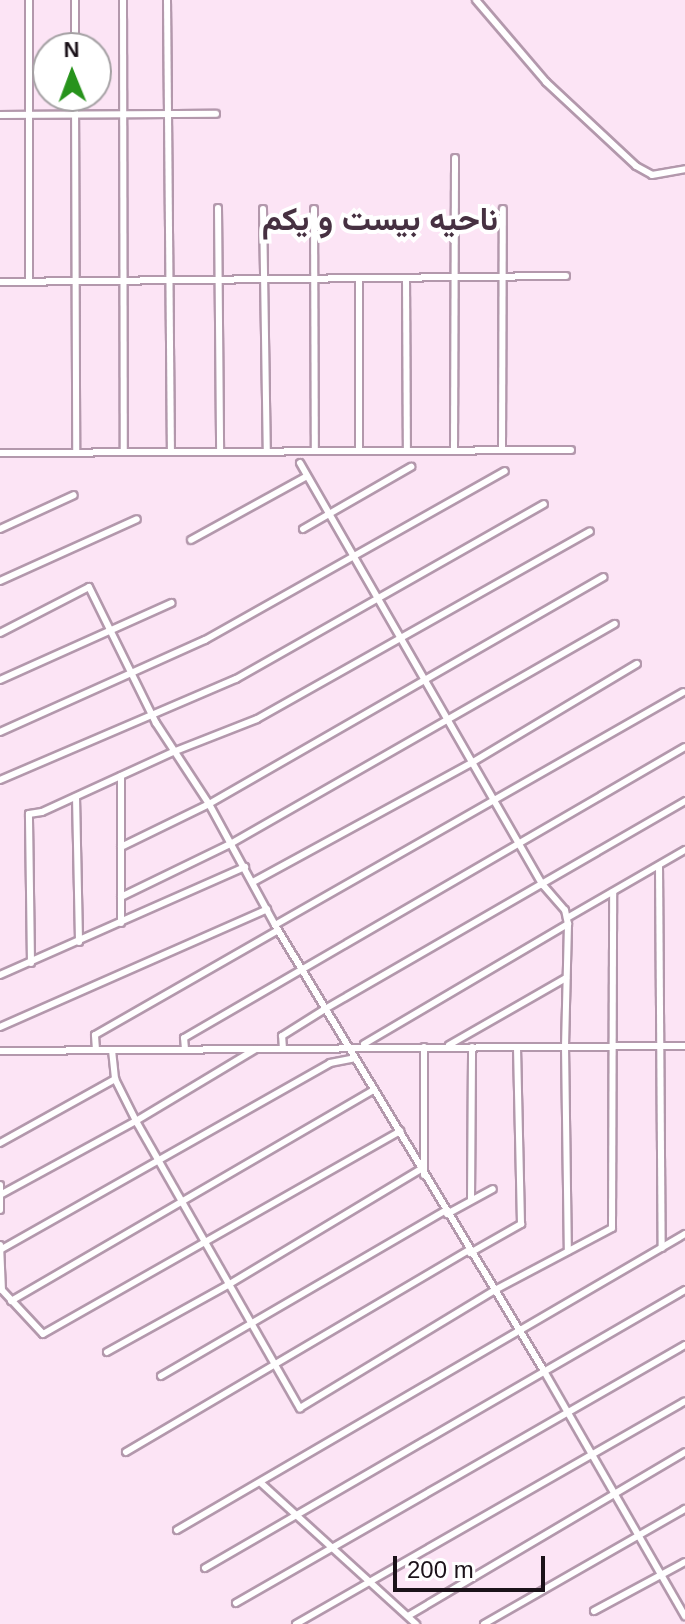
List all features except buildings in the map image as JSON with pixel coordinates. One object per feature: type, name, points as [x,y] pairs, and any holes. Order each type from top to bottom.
[{"type":"street","points":[[29,0],[29,281]]},
{"type":"street","points":[[75,0],[75,32]]},
{"type":"street","points":[[123,0],[124,452]]},
{"type":"street","points":[[167,0],[171,452]]},
{"type":"street","points":[[476,0],[546,82],[636,166],[652,175],[685,169]]},
{"type":"street","points":[[0,115],[216,114]]},
{"type":"street","points":[[75,115],[76,452]]},
{"type":"street","points":[[454,451],[455,158]]},
{"type":"street","points":[[218,208],[220,452]]},
{"type":"street","points":[[263,209],[267,452]]},
{"type":"street","points":[[314,209],[315,451]]},
{"type":"street","points":[[502,450],[503,209]]},
{"type":"street","points":[[0,282],[566,276]]},
{"type":"street","points":[[359,278],[359,451]]},
{"type":"street","points":[[406,278],[407,451]]},
{"type":"street","points":[[0,453],[571,450]]},
{"type":"street","points":[[300,463],[543,885],[565,910],[568,1251]]},
{"type":"street","points":[[303,529],[411,467]]},
{"type":"street","points":[[0,732],[205,640],[505,471]]},
{"type":"street","points":[[191,540],[307,476]]},
{"type":"street","points":[[0,529],[74,495]]},
{"type":"street","points":[[0,780],[236,679],[544,504]]},
{"type":"street","points":[[0,581],[137,519]]},
{"type":"street","points":[[31,963],[29,814],[257,719],[590,531]]},
{"type":"street","points":[[121,847],[209,804],[603,577]]},
{"type":"street","points":[[0,633],[89,587],[173,752],[209,804],[301,969],[544,1371],[685,1616]]},
{"type":"street","points":[[0,680],[171,603]]},
{"type":"street","points":[[121,897],[232,843],[615,624]]},
{"type":"street","points":[[253,882],[473,762],[637,664]]},
{"type":"street","points":[[96,1050],[95,1035],[683,692]]},
{"type":"street","points":[[185,1049],[184,1038],[685,747]]},
{"type":"street","points":[[121,776],[121,923]]},
{"type":"street","points":[[76,797],[79,942]]},
{"type":"street","points":[[283,1049],[282,1036],[325,1009],[685,801]]},
{"type":"street","points":[[361,1045],[685,850]]},
{"type":"street","points":[[659,866],[662,1248]]},
{"type":"street","points":[[0,975],[245,867]]},
{"type":"street","points":[[112,1050],[115,1079],[136,1121],[300,1408],[495,1290],[612,1228],[613,892]]},
{"type":"street","points":[[0,1027],[267,909]]},
{"type":"street","points":[[446,1047],[566,978]]},
{"type":"street","points":[[0,1051],[349,1048],[361,1045],[685,1046]]},
{"type":"street","points":[[422,1172],[424,1047]]},
{"type":"street","points":[[471,1200],[472,1047]]},
{"type":"street","points":[[126,1452],[521,1224],[517,1047]]},
{"type":"street","points":[[0,1195],[136,1121],[257,1049]]},
{"type":"street","points":[[355,1058],[330,1063],[0,1251],[2,1290],[43,1334],[400,1131]]},
{"type":"street","points":[[0,1143],[115,1079]]},
{"type":"street","points":[[11,1301],[373,1090]]},
{"type":"street","points":[[107,1352],[422,1172]]},
{"type":"street","points":[[0,1185],[0,1210]]},
{"type":"street","points":[[161,1376],[446,1212],[493,1189]]},
{"type":"street","points":[[177,1530],[685,1234]]},
{"type":"street","points":[[205,1568],[685,1290]]},
{"type":"street","points":[[236,1603],[685,1345]]},
{"type":"street","points":[[296,1624],[685,1401]]},
{"type":"street","points":[[408,1616],[685,1452]]},
{"type":"street","points":[[261,1483],[416,1624]]},
{"type":"street","points":[[484,1624],[685,1509]]},
{"type":"street","points":[[594,1611],[685,1562]]},
{"type":"district","name":"ناحیه بیست و یکم","points":[[380,219]]}]
